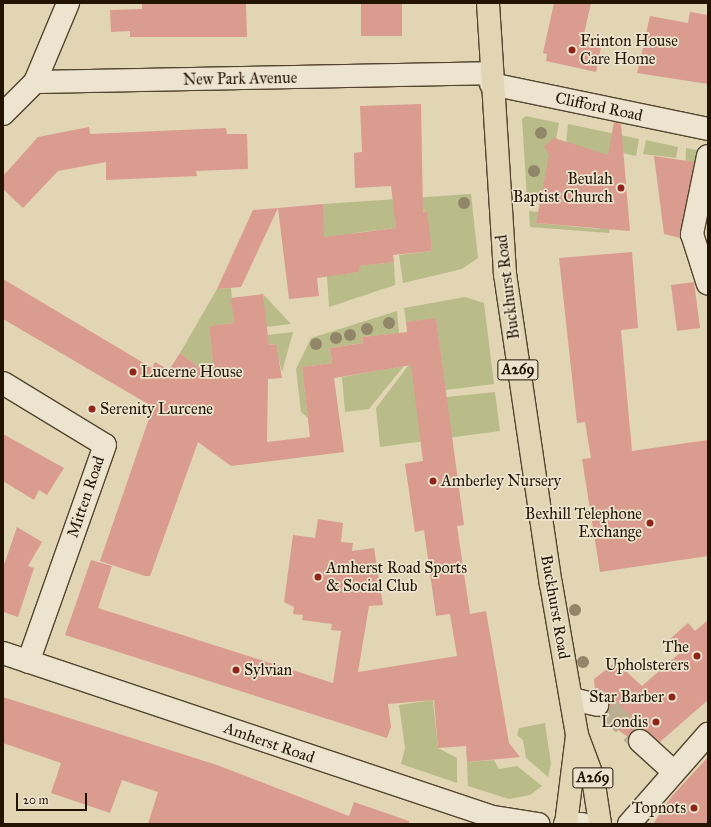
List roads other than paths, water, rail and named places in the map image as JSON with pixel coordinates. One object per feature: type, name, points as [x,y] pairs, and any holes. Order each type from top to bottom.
[{"type":"main road","name":"Buckhurst Road","points":[[488,3],[490,78],[506,282],[531,462],[577,735],[593,778],[600,824]]},
{"type":"main road","name":"Buckhurst Road","points":[[566,824],[577,735]]},
{"type":"street","points":[[3,114],[35,82],[68,3]]},
{"type":"street","name":"New Park Avenue","points":[[35,82],[490,78]]},
{"type":"street","name":"Clifford Road","points":[[490,78],[708,130]]},
{"type":"street","points":[[708,156],[692,234],[708,284]]},
{"type":"street","name":"Mitten Road","points":[[3,383],[105,445],[28,662]]},
{"type":"street","name":"Amherst Road","points":[[3,653],[493,817],[538,824]]},
{"type":"street","points":[[572,699],[597,705]]},
{"type":"street","points":[[629,824],[673,771],[708,734]]},
{"type":"street","points":[[640,741],[673,771]]},
{"type":"street","points":[[566,824],[582,824]]},
{"type":"tunnel","points":[[597,705],[608,709],[640,741]]},
{"type":"place","name":"Frinton House Care Home","points":[[572,50]]},
{"type":"place","name":"Beulah Baptist Church","points":[[621,188]]},
{"type":"place","name":"Lucerne House","points":[[133,372]]},
{"type":"place","name":"Serenity Lurcene","points":[[92,409]]},
{"type":"place","name":"Amberley Nursery","points":[[433,481]]},
{"type":"place","name":"Bexhill Telephone Exchange","points":[[650,523]]},
{"type":"place","name":"Amherst Road Sports & Social Club","points":[[318,577]]},
{"type":"place","name":"The Upholsterers","points":[[697,656]]},
{"type":"place","name":"Sylvian","points":[[236,670]]},
{"type":"place","name":"Star Barber","points":[[672,697]]},
{"type":"place","name":"Londis","points":[[656,722]]},
{"type":"place","name":"Topnots","points":[[694,808]]}]
